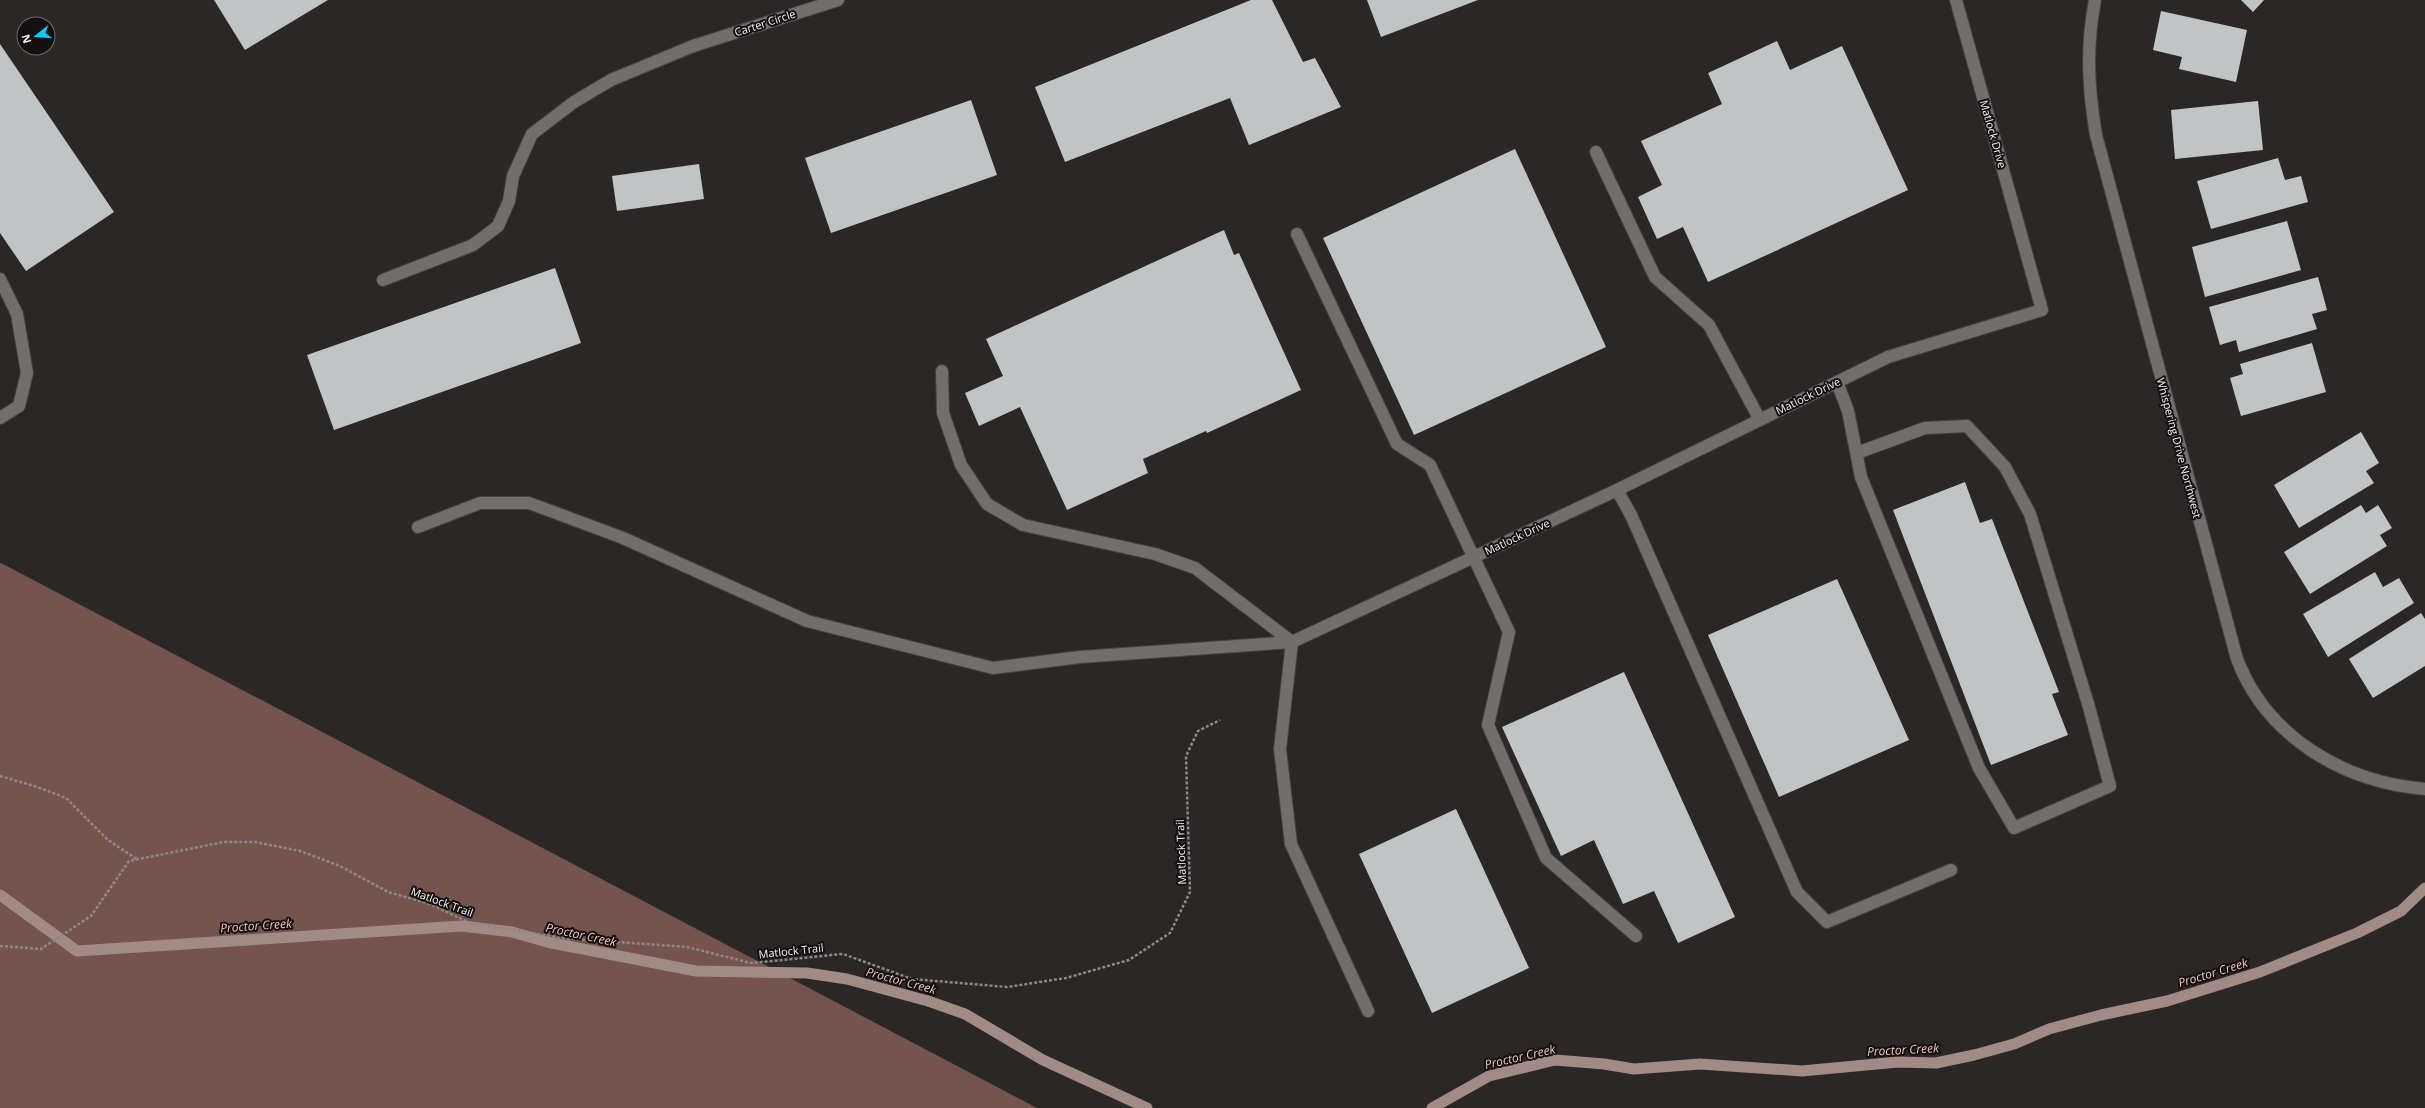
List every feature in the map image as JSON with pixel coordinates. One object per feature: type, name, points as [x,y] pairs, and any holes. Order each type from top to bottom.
[{"type":"street","name":"Carter Circle","points":[[383,280],[473,245],[498,226],[509,201],[513,176],[532,134],[574,102],[611,80],[692,46],[838,0]]},
{"type":"street","name":"Matlock Drive","points":[[1292,642],[1617,490],[1888,357],[2042,310],[1956,0]]},
{"type":"street","name":"Whispering Drive Northwest","points":[[2095,0],[2087,58],[2089,94],[2096,135],[2232,644],[2246,682],[2260,704],[2276,722],[2296,740],[2319,755],[2366,777],[2425,789]]},
{"type":"street","points":[[1596,152],[1655,277],[1709,325],[1760,420]]},
{"type":"street","points":[[1297,234],[1397,444],[1430,465],[1510,632],[1488,725],[1546,858],[1636,936]]},
{"type":"street","points":[[0,279],[17,314],[27,373],[19,406],[0,418]]},
{"type":"street","points":[[942,371],[943,413],[961,465],[987,504],[1023,525],[1092,542],[1155,554],[1195,568],[1292,642]]},
{"type":"street","points":[[1837,382],[1848,411],[1861,477],[1979,768],[2014,828],[2110,786],[2089,707],[2030,514],[2006,467],[1966,426],[1925,428],[1857,453]]},
{"type":"street","points":[[1617,490],[1631,515],[1797,892],[1827,922],[1951,870]]},
{"type":"street","points":[[418,527],[480,503],[529,503],[624,538],[807,622],[993,668],[1080,657],[1292,642]]},
{"type":"street","points":[[1292,642],[1280,749],[1291,844],[1368,1011]]},
{"type":"path","name":"Matlock Trail","points":[[138,860],[224,842],[255,842],[300,851],[333,864],[388,892],[430,904],[468,922],[561,938],[687,947],[751,963],[843,954],[912,979],[1007,987],[1066,978],[1129,960],[1170,932],[1190,892],[1186,756],[1198,731],[1220,720]]},
{"type":"path","points":[[0,776],[34,786],[66,798],[108,840],[138,860]]},
{"type":"path","points":[[0,946],[41,949],[91,916],[129,861],[138,860]]},
{"type":"shaded area","points":[[1,563],[1037,1108],[0,1108]]},
{"type":"building","points":[[214,0],[328,0],[245,50]]},
{"type":"building","points":[[1251,0],[1272,0],[1303,62],[1315,58],[1341,107],[1249,145],[1230,98],[1065,162],[1035,87]]},
{"type":"building","points":[[1367,0],[1478,0],[1381,37]]},
{"type":"building","points":[[2241,0],[2264,0],[2253,12]]},
{"type":"building","points":[[2161,11],[2247,30],[2236,82],[2179,69],[2182,57],[2153,50]]},
{"type":"building","points":[[1777,41],[1790,70],[1842,46],[1908,190],[1708,282],[1683,227],[1657,239],[1638,197],[1662,185],[1641,141],[1722,104],[1708,73]]},
{"type":"building","points":[[0,44],[114,212],[26,271],[0,233]]},
{"type":"building","points":[[971,100],[997,175],[831,233],[805,158]]},
{"type":"building","points":[[2258,101],[2263,150],[2175,159],[2171,110]]},
{"type":"building","points":[[1515,149],[1606,347],[1414,435],[1323,238]]},
{"type":"building","points":[[2278,158],[2285,180],[2301,176],[2308,202],[2211,229],[2197,181]]},
{"type":"building","points":[[699,164],[704,199],[617,211],[612,176]]},
{"type":"building","points":[[2287,221],[2301,270],[2205,297],[2192,247]]},
{"type":"building","points":[[1224,230],[1234,255],[1239,253],[1301,390],[1207,433],[1206,431],[1143,459],[1148,473],[1067,510],[1020,407],[979,426],[965,393],[1003,376],[986,339]]},
{"type":"building","points":[[555,268],[581,343],[334,430],[307,355]]},
{"type":"building","points":[[2318,277],[2327,310],[2312,314],[2317,329],[2239,352],[2236,340],[2220,345],[2209,307]]},
{"type":"building","points":[[2312,343],[2326,392],[2241,416],[2230,378],[2243,374],[2240,364]]},
{"type":"building","points":[[2361,432],[2379,463],[2366,471],[2374,483],[2299,528],[2274,485]]},
{"type":"building","points":[[1965,482],[1980,523],[1992,519],[2059,692],[2052,694],[2068,735],[1991,765],[1893,510]]},
{"type":"building","points":[[2361,505],[2366,513],[2378,505],[2392,528],[2380,535],[2387,546],[2310,594],[2284,552]]},
{"type":"building","points":[[2375,572],[2383,587],[2399,578],[2414,603],[2328,657],[2303,614]]},
{"type":"building","points":[[1837,579],[1909,740],[1779,797],[1708,635]]},
{"type":"building","points":[[2421,613],[2425,619],[2425,666],[2373,698],[2349,659]]},
{"type":"building","points":[[1624,672],[1735,917],[1678,943],[1654,891],[1623,904],[1594,840],[1561,856],[1502,727]]},
{"type":"building","points":[[1456,809],[1529,968],[1432,1013],[1359,854]]},
{"type":"waterway","name":"Proctor Creek","points":[[1432,1108],[1489,1076],[1555,1060],[1604,1064],[1634,1069],[1700,1064],[1802,1071],[1898,1062],[1936,1063],[1974,1055],[2014,1044],[2049,1029],[2101,1015],[2167,1001],[2260,972],[2357,933],[2401,911],[2425,888]]},
{"type":"waterway","name":"Proctor Creek","points":[[0,895],[77,951],[462,926],[512,932],[547,942],[696,971],[807,973],[847,979],[928,1001],[965,1014],[1043,1060],[1147,1108]]}]
